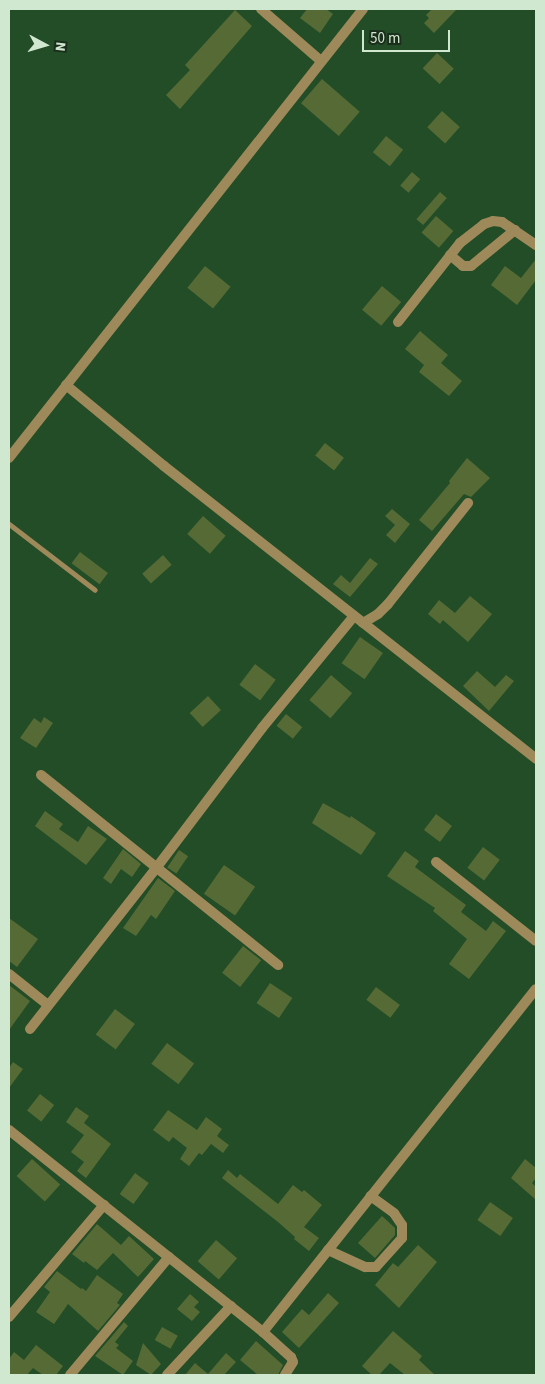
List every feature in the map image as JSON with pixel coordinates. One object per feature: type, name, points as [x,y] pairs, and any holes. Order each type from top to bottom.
[{"type":"street","points":[[261,9],[321,61]]},
{"type":"street","points":[[9,458],[363,9]]},
{"type":"street","points":[[398,322],[450,255],[470,234],[484,224],[494,221],[502,222],[536,245]]},
{"type":"street","points":[[450,255],[463,266],[471,266],[515,230]]},
{"type":"street","points":[[66,385],[362,623],[536,758]]},
{"type":"street","points":[[362,623],[378,614],[388,604],[468,503]]},
{"type":"street","points":[[30,1029],[157,867],[262,728],[354,616]]},
{"type":"street","points":[[41,775],[278,965]]},
{"type":"street","points":[[436,862],[536,941]]},
{"type":"street","points":[[9,974],[48,1006]]},
{"type":"street","points":[[263,1332],[536,989]]},
{"type":"street","points":[[9,1130],[263,1332],[291,1357],[293,1362],[285,1375]]},
{"type":"street","points":[[328,1250],[365,1267],[376,1267],[402,1238],[402,1224],[394,1214],[371,1196]]},
{"type":"street","points":[[9,1316],[104,1205]]},
{"type":"street","points":[[70,1375],[169,1257]]},
{"type":"street","points":[[168,1375],[231,1306]]},
{"type":"lane","points":[[9,524],[95,590]]},
{"type":"building","points":[[307,9],[326,9],[333,14],[320,33],[300,18]]},
{"type":"building","points":[[432,9],[457,9],[434,33],[424,23],[429,18],[426,15]]},
{"type":"building","points":[[235,10],[252,26],[180,109],[166,95],[190,70],[185,65]]},
{"type":"building","points":[[437,53],[454,69],[439,84],[423,68]]},
{"type":"building","points":[[322,79],[360,112],[339,136],[301,103]]},
{"type":"building","points":[[442,111],[460,127],[445,143],[427,127]]},
{"type":"building","points":[[386,136],[403,150],[390,166],[373,152]]},
{"type":"building","points":[[412,172],[420,179],[408,193],[400,186]]},
{"type":"building","points":[[440,192],[447,198],[423,225],[416,219]]},
{"type":"building","points":[[436,216],[453,231],[439,248],[422,233]]},
{"type":"building","points":[[536,259],[536,280],[517,305],[491,285],[505,266],[521,278]]},
{"type":"building","points":[[205,266],[231,287],[213,309],[187,288]]},
{"type":"building","points":[[382,286],[401,302],[381,326],[362,310]]},
{"type":"building","points":[[420,331],[448,355],[441,363],[462,381],[449,396],[419,372],[424,365],[405,349]]},
{"type":"building","points":[[325,443],[344,458],[334,470],[315,456]]},
{"type":"building","points":[[467,458],[490,478],[471,497],[464,494],[432,531],[419,520],[450,483],[449,481]]},
{"type":"building","points":[[392,509],[410,524],[395,543],[386,535],[395,525],[385,516]]},
{"type":"building","points":[[203,516],[226,536],[210,554],[187,534]]},
{"type":"building","points":[[80,552],[108,573],[100,584],[72,563]]},
{"type":"building","points":[[163,555],[172,565],[151,583],[142,574]]},
{"type":"building","points":[[370,558],[378,564],[350,597],[333,584],[341,575],[350,583]]},
{"type":"building","points":[[470,596],[492,614],[468,642],[443,620],[440,624],[428,614],[439,600],[455,613]]},
{"type":"building","points":[[360,637],[383,653],[365,679],[342,663]]},
{"type":"building","points":[[255,664],[276,680],[260,700],[239,685]]},
{"type":"building","points":[[477,671],[495,687],[506,675],[514,681],[489,711],[463,686]]},
{"type":"building","points":[[331,675],[352,693],[330,718],[309,700]]},
{"type":"building","points":[[208,696],[221,710],[203,727],[190,713]]},
{"type":"building","points":[[286,714],[302,727],[293,739],[277,726]]},
{"type":"building","points":[[44,717],[53,723],[36,748],[20,738],[34,718],[41,723]]},
{"type":"building","points":[[323,803],[350,818],[351,816],[376,833],[361,855],[312,823]]},
{"type":"building","points":[[45,811],[63,824],[59,829],[78,842],[88,826],[107,839],[86,865],[35,826]]},
{"type":"building","points":[[436,814],[452,826],[440,842],[424,830]]},
{"type":"building","points":[[483,847],[500,860],[484,880],[467,868]]},
{"type":"building","points":[[123,849],[141,864],[132,877],[121,869],[111,884],[103,878]]},
{"type":"building","points":[[179,850],[188,856],[176,874],[167,867]]},
{"type":"building","points":[[405,851],[419,861],[415,867],[466,905],[461,912],[486,931],[493,921],[506,931],[469,979],[449,964],[467,939],[433,911],[435,908],[387,876]]},
{"type":"building","points":[[224,865],[255,887],[235,915],[204,894]]},
{"type":"building","points":[[158,878],[175,891],[156,919],[151,915],[136,936],[123,928]]},
{"type":"building","points":[[9,918],[38,939],[17,967],[9,961]]},
{"type":"building","points":[[243,946],[261,960],[240,987],[222,973]]},
{"type":"building","points":[[270,983],[292,998],[279,1018],[257,1003]]},
{"type":"building","points":[[9,985],[30,1001],[9,1030]]},
{"type":"building","points":[[376,987],[400,1005],[390,1018],[366,1000]]},
{"type":"building","points":[[115,1009],[135,1024],[116,1050],[96,1035]]},
{"type":"building","points":[[167,1043],[194,1063],[179,1084],[151,1064]]},
{"type":"building","points":[[13,1062],[23,1069],[9,1088],[9,1068]]},
{"type":"building","points":[[40,1094],[54,1105],[41,1122],[27,1111]]},
{"type":"building","points":[[76,1107],[89,1116],[84,1123],[111,1144],[86,1178],[77,1171],[84,1162],[71,1152],[84,1135],[66,1122]]},
{"type":"building","points":[[168,1110],[197,1130],[206,1117],[222,1129],[217,1136],[229,1145],[223,1153],[211,1144],[202,1155],[199,1153],[189,1166],[180,1159],[187,1148],[173,1137],[169,1142],[153,1130]]},
{"type":"building","points":[[32,1159],[60,1184],[45,1202],[17,1176]]},
{"type":"building","points":[[525,1159],[536,1168],[536,1178],[532,1183],[536,1187],[536,1200],[511,1178]]},
{"type":"building","points":[[228,1170],[237,1178],[240,1174],[278,1204],[293,1185],[302,1192],[304,1190],[322,1205],[304,1227],[319,1238],[309,1251],[278,1222],[222,1178]]},
{"type":"building","points":[[135,1173],[149,1183],[133,1204],[120,1194]]},
{"type":"building","points":[[490,1202],[513,1218],[500,1236],[477,1220]]},
{"type":"building","points":[[382,1216],[395,1228],[395,1235],[375,1258],[358,1243]]},
{"type":"building","points":[[97,1224],[121,1245],[129,1236],[154,1259],[138,1277],[113,1253],[97,1270],[72,1254]]},
{"type":"building","points":[[216,1240],[237,1258],[219,1280],[198,1261]]},
{"type":"building","points":[[418,1245],[437,1262],[399,1308],[375,1285],[393,1263],[398,1267]]},
{"type":"building","points":[[57,1271],[86,1291],[97,1275],[123,1294],[117,1303],[120,1305],[98,1331],[68,1304],[54,1324],[36,1312],[50,1292],[44,1287]]},
{"type":"building","points":[[328,1293],[339,1303],[299,1348],[282,1332],[302,1309],[309,1315]]},
{"type":"building","points":[[190,1294],[199,1302],[194,1307],[200,1312],[192,1321],[177,1309]]},
{"type":"building","points":[[124,1322],[128,1326],[115,1342],[119,1345],[116,1348],[133,1361],[123,1375],[95,1356]]},
{"type":"building","points":[[162,1327],[178,1336],[170,1349],[155,1340]]},
{"type":"building","points":[[393,1331],[422,1356],[419,1360],[435,1375],[405,1375],[390,1363],[379,1375],[372,1375],[362,1366]]},
{"type":"building","points":[[256,1341],[283,1365],[278,1375],[258,1375],[240,1360]]},
{"type":"building","points":[[143,1343],[161,1364],[151,1375],[136,1365]]},
{"type":"building","points":[[36,1345],[63,1366],[56,1375],[43,1375],[33,1368],[27,1375],[9,1375],[9,1359],[14,1352],[24,1360]]},
{"type":"building","points":[[226,1353],[236,1362],[224,1375],[185,1375],[195,1363],[208,1374]]}]
